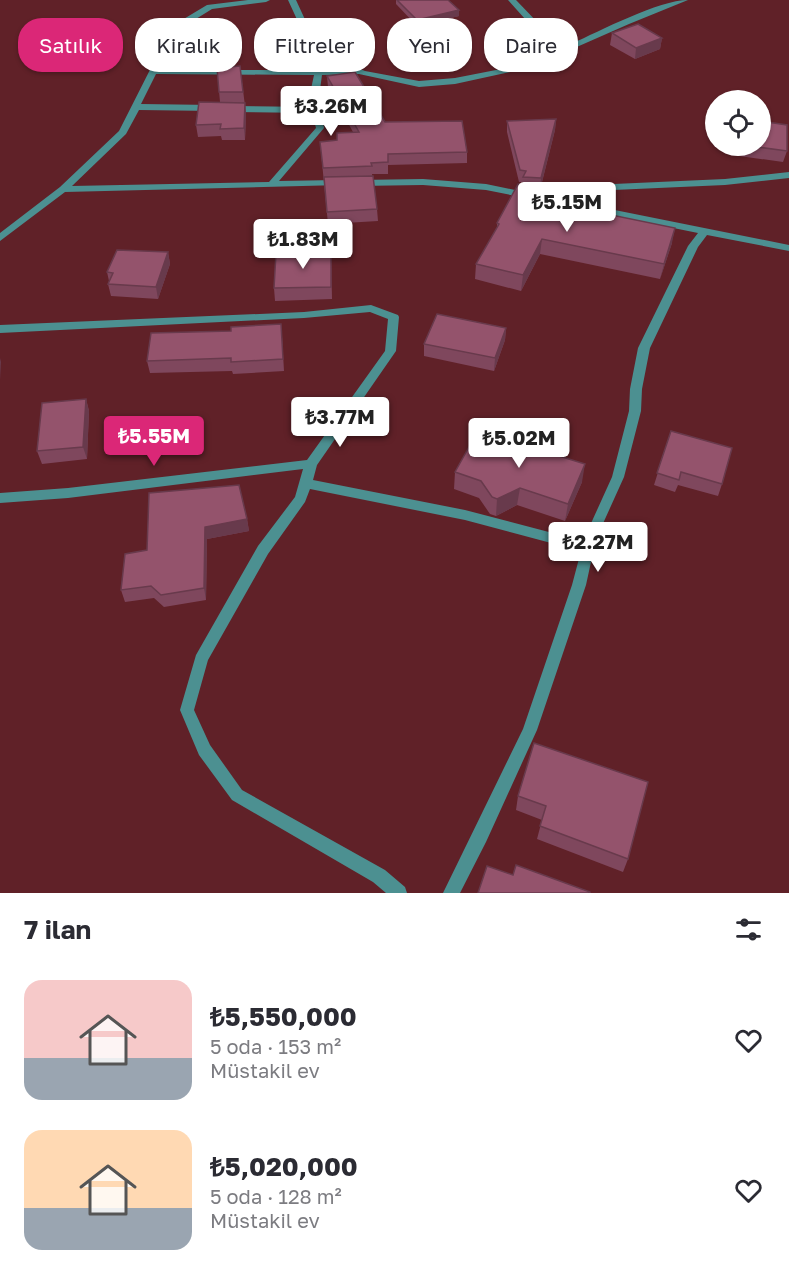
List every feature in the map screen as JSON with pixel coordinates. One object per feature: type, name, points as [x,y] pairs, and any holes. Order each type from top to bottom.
[{"type":"street","points":[[190,18],[210,7],[266,0]]},
{"type":"street","points":[[292,0],[300,18]]},
{"type":"street","points":[[512,0],[529,18]]},
{"type":"street","points":[[578,42],[684,0]]},
{"type":"street","points":[[0,238],[63,189],[123,132],[153,72]]},
{"type":"street","points":[[271,185],[320,128],[314,110],[318,72],[363,73],[419,84],[455,81],[499,72]]},
{"type":"street","points":[[136,107],[314,110]]},
{"type":"street","points":[[532,195],[569,189],[725,182],[789,175]]},
{"type":"street","points":[[63,189],[423,182],[486,187],[789,248]]},
{"type":"street","points":[[451,893],[530,730],[579,585],[588,548],[618,477],[635,411],[636,389],[644,348],[693,246],[704,232]]},
{"type":"street","points":[[0,328],[304,315],[371,308],[394,317],[390,351],[310,464],[302,499],[263,550],[201,659],[187,710],[204,750],[237,795],[379,876],[399,893]]},
{"type":"street","points":[[0,498],[68,493],[310,464]]},
{"type":"street","points":[[306,483],[465,514],[588,548]]},
{"type":"building","points":[[397,0],[448,0],[459,10],[425,18],[415,18]]},
{"type":"building","points":[[638,24],[662,38],[636,48],[612,33]]},
{"type":"building","points":[[217,72],[241,72],[243,92],[219,92]]},
{"type":"building","points":[[355,72],[385,122],[462,121],[467,152],[388,154],[388,162],[371,163],[372,166],[323,168],[320,142],[337,140],[337,133],[359,132],[327,76]]},
{"type":"building","points":[[199,102],[245,103],[244,128],[220,129],[221,124],[196,125]]},
{"type":"building","points":[[556,119],[541,178],[523,177],[526,171],[520,170],[507,121]]},
{"type":"building","points":[[771,123],[787,125],[787,151],[771,149]]},
{"type":"building","points":[[373,176],[377,209],[327,212],[324,177]]},
{"type":"building","points":[[518,184],[538,187],[537,194],[551,197],[548,202],[675,228],[664,264],[542,239],[523,275],[476,264]]},
{"type":"building","points":[[117,250],[168,252],[156,287],[108,284],[113,273],[107,272]]},
{"type":"building","points":[[331,252],[331,287],[274,288],[276,253]]},
{"type":"building","points":[[437,314],[506,328],[495,358],[424,344]]},
{"type":"building","points":[[281,324],[283,359],[231,362],[231,358],[147,361],[151,333],[231,331],[231,327]]},
{"type":"building","points":[[86,399],[83,447],[37,451],[42,403]]},
{"type":"building","points":[[478,431],[585,464],[568,504],[520,488],[497,499],[492,497],[481,481],[455,472]]},
{"type":"building","points":[[671,431],[732,448],[722,484],[681,472],[679,480],[657,473]]},
{"type":"building","points":[[239,485],[247,519],[205,527],[204,588],[161,595],[151,586],[121,590],[125,554],[147,550],[149,493]]},
{"type":"building","points":[[534,743],[648,782],[628,859],[540,826],[546,806],[518,796]]},
{"type":"building","points":[[516,865],[590,893],[478,893],[487,866],[513,875]]}]
